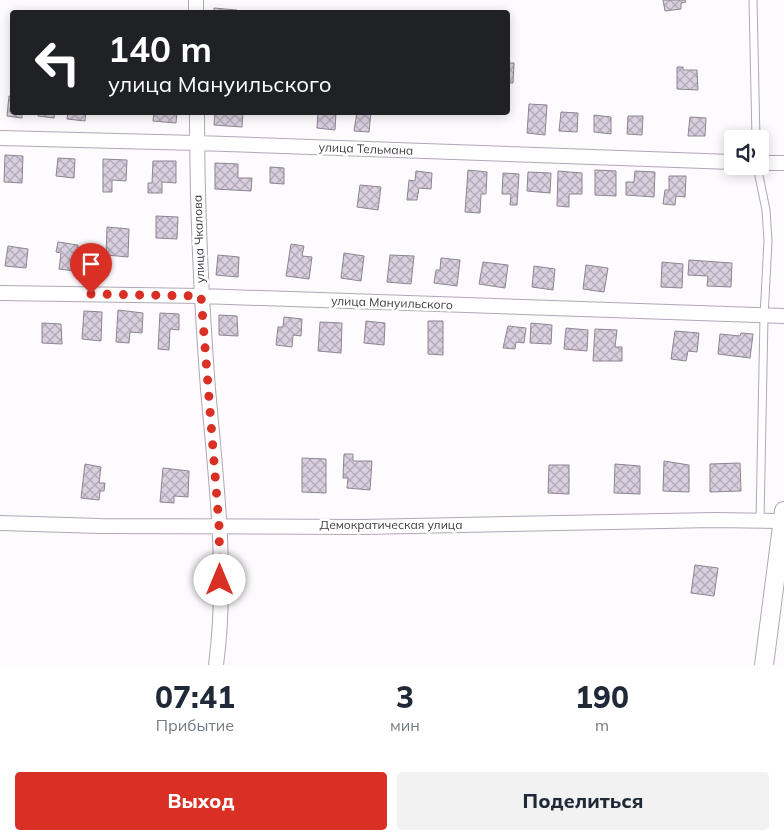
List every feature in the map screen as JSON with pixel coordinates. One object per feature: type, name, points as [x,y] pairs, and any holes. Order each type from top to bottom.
[{"type":"street","name":"улица Чкалова","points":[[196,115],[201,296],[219,525],[220,634],[216,665]]},
{"type":"street","name":"улица Тельмана","points":[[0,138],[724,162]]},
{"type":"street","points":[[769,163],[784,163]]},
{"type":"street","name":"улица Мануильского","points":[[0,293],[201,296],[764,317],[784,316]]},
{"type":"street","points":[[764,665],[783,516]]},
{"type":"street","name":"Демократическая улица","points":[[0,523],[100,526],[362,527],[714,520],[760,521],[783,516]]},
{"type":"lane","points":[[753,0],[756,130]]},
{"type":"lane","points":[[759,175],[766,210],[768,241],[764,317],[760,521]]},
{"type":"building","points":[[663,0],[685,0],[686,2],[681,3],[681,9],[665,11]]},
{"type":"building","points":[[214,8],[237,10],[214,10]]},
{"type":"building","points":[[510,63],[514,63],[513,83],[510,83]]},
{"type":"building","points":[[677,67],[683,67],[683,70],[697,70],[698,90],[677,89]]},
{"type":"building","points":[[10,96],[10,115],[22,115],[22,118],[7,116]]},
{"type":"building","points":[[529,104],[547,105],[545,135],[527,133]]},
{"type":"building","points":[[561,112],[578,113],[577,132],[559,131]]},
{"type":"building","points":[[38,115],[54,115],[54,118]]},
{"type":"building","points":[[68,115],[86,115],[85,121],[67,119]]},
{"type":"building","points":[[154,115],[177,115],[176,123],[153,121]]},
{"type":"building","points":[[215,115],[243,115],[242,127],[214,125]]},
{"type":"building","points":[[318,115],[336,115],[335,130],[317,128]]},
{"type":"building","points":[[357,115],[371,115],[369,132],[354,131]]},
{"type":"building","points":[[594,115],[611,117],[611,134],[594,132]]},
{"type":"building","points":[[628,116],[643,116],[642,135],[627,134]]},
{"type":"building","points":[[690,117],[706,118],[705,136],[688,136]]},
{"type":"building","points":[[5,155],[23,156],[22,183],[4,182]]},
{"type":"building","points":[[58,158],[75,159],[74,178],[56,176]]},
{"type":"building","points":[[103,159],[127,160],[126,181],[112,180],[112,192],[103,192]]},
{"type":"building","points":[[153,161],[176,161],[176,183],[162,182],[162,193],[148,193],[148,183],[152,183]]},
{"type":"building","points":[[215,163],[238,164],[238,178],[252,178],[251,191],[215,189]]},
{"type":"building","points":[[270,167],[284,168],[284,184],[270,183]]},
{"type":"building","points":[[468,170],[487,172],[486,194],[481,194],[480,213],[465,212]]},
{"type":"building","points":[[595,170],[616,171],[616,196],[595,195]]},
{"type":"building","points":[[416,171],[432,173],[431,189],[419,188],[417,200],[407,200],[409,180],[415,181]]},
{"type":"building","points":[[558,171],[582,173],[582,194],[569,194],[569,207],[557,206]]},
{"type":"building","points":[[635,171],[655,172],[654,197],[626,195],[626,182],[634,182]]},
{"type":"building","points":[[528,172],[551,173],[550,193],[527,191]]},
{"type":"building","points":[[503,173],[519,174],[517,205],[510,205],[511,194],[502,194]]},
{"type":"building","points":[[669,176],[686,176],[685,197],[676,196],[675,205],[663,204],[665,190],[669,190]]},
{"type":"building","points":[[360,185],[381,187],[378,210],[357,207]]},
{"type":"building","points":[[156,216],[178,217],[177,239],[156,238]]},
{"type":"building","points":[[107,227],[129,229],[128,257],[106,255]]},
{"type":"building","points":[[58,242],[78,245],[75,271],[59,269],[61,253],[56,252]]},
{"type":"building","points":[[291,244],[304,246],[302,256],[312,257],[309,279],[286,276]]},
{"type":"building","points":[[8,246],[28,249],[26,268],[5,266]]},
{"type":"building","points":[[344,253],[364,256],[361,281],[341,278]]},
{"type":"building","points":[[218,255],[239,257],[238,277],[216,275]]},
{"type":"building","points":[[390,255],[414,256],[411,284],[387,282]]},
{"type":"building","points":[[441,258],[460,260],[457,286],[434,283],[436,270],[440,270]]},
{"type":"building","points":[[689,260],[732,263],[731,287],[707,286],[708,276],[688,275]]},
{"type":"building","points":[[483,262],[508,265],[505,288],[479,284]]},
{"type":"building","points":[[662,262],[683,264],[682,288],[661,287]]},
{"type":"building","points":[[586,265],[608,268],[604,292],[583,289]]},
{"type":"building","points":[[534,266],[555,269],[553,290],[532,287]]},
{"type":"building","points":[[118,310],[143,313],[142,333],[130,332],[129,343],[116,342]]},
{"type":"building","points":[[84,311],[102,312],[101,341],[82,339]]},
{"type":"building","points":[[160,313],[179,314],[179,330],[170,329],[169,350],[158,349]]},
{"type":"building","points":[[219,315],[237,316],[238,336],[219,335]]},
{"type":"building","points":[[284,317],[302,319],[301,336],[293,335],[292,347],[276,345],[278,327],[283,327]]},
{"type":"building","points":[[366,321],[385,323],[384,345],[364,343]]},
{"type":"building","points":[[428,321],[443,321],[443,355],[428,354]]},
{"type":"building","points":[[320,322],[342,323],[341,353],[318,351]]},
{"type":"building","points":[[42,323],[61,324],[62,344],[42,343]]},
{"type":"building","points":[[531,323],[552,325],[551,344],[530,343]]},
{"type":"building","points":[[508,326],[526,328],[524,343],[516,342],[515,349],[503,348]]},
{"type":"building","points":[[566,328],[588,330],[587,351],[564,349]]},
{"type":"building","points":[[595,329],[617,330],[615,347],[622,347],[622,361],[593,361]]},
{"type":"building","points":[[675,331],[699,333],[697,352],[688,351],[686,361],[671,359]]},
{"type":"building","points":[[741,333],[753,334],[750,358],[718,354],[720,334],[740,336]]},
{"type":"building","points":[[344,454],[353,454],[353,461],[372,461],[370,490],[347,488],[348,478],[343,478]]},
{"type":"building","points":[[302,458],[326,459],[326,493],[302,492]]},
{"type":"building","points":[[664,461],[689,465],[689,492],[663,491]]},
{"type":"building","points":[[740,463],[741,491],[710,492],[710,464]]},
{"type":"building","points":[[85,464],[101,467],[99,483],[105,483],[104,491],[100,491],[99,500],[81,498]]},
{"type":"building","points":[[615,464],[640,466],[640,494],[614,493]]},
{"type":"building","points":[[549,465],[569,465],[569,494],[548,493]]},
{"type":"building","points":[[163,468],[189,471],[188,497],[174,496],[174,503],[160,502]]},
{"type":"building","points":[[695,565],[718,568],[714,596],[691,593]]},
{"type":"route","points":[[91,294],[201,296],[219,525],[220,580]]}]
